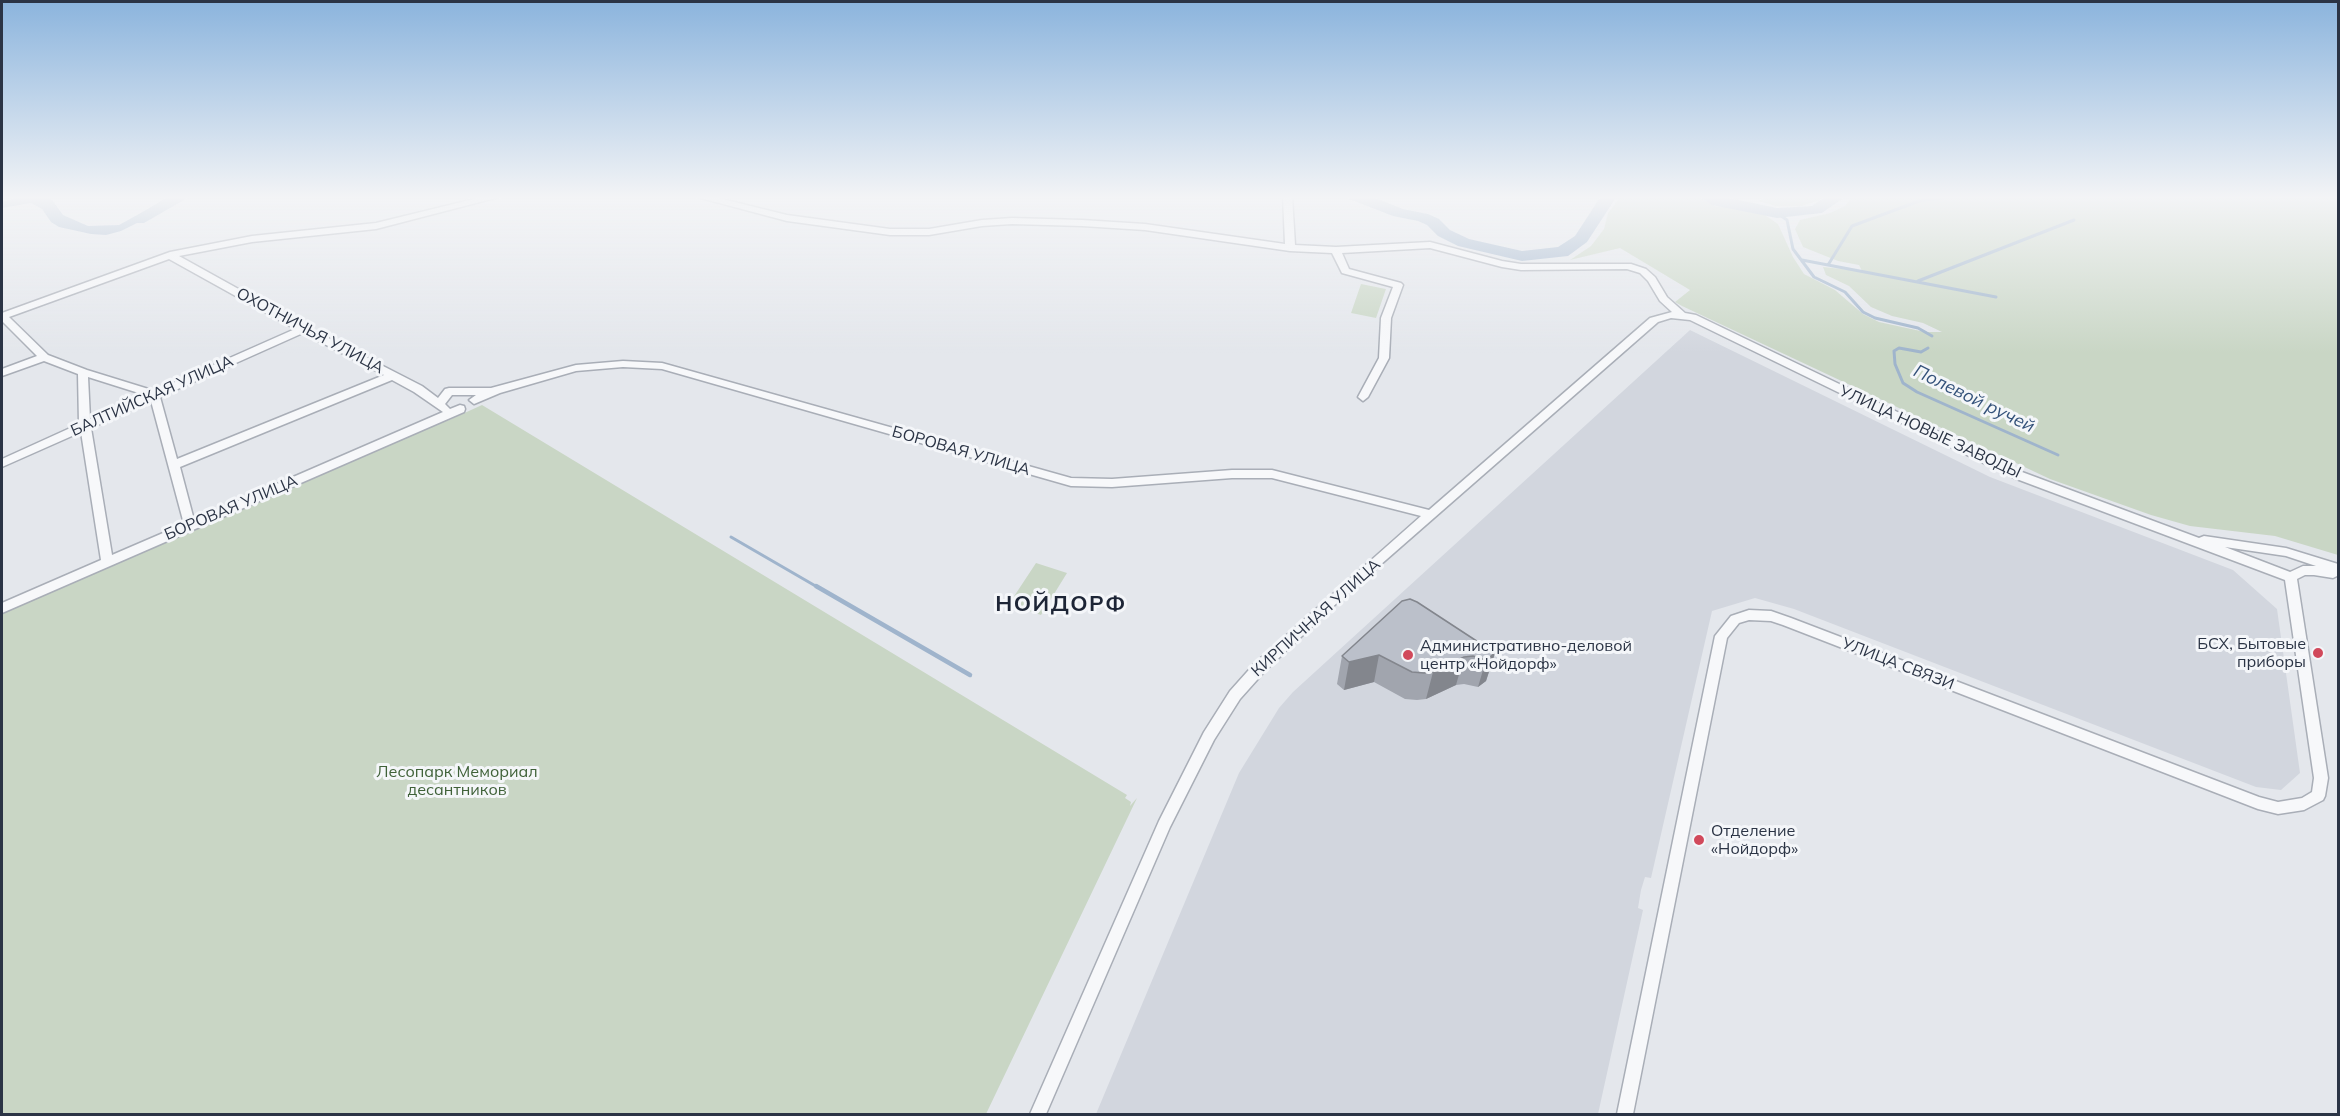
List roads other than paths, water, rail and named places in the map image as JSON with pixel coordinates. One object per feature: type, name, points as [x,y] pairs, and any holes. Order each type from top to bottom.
[{"type":"street","points":[[190,525],[154,394],[44,357],[2,316],[170,255],[205,248]]},
{"type":"street","name":"УЛИЦА НОВЫЕ ЗАВОДЫ","points":[[1292,248],[1336,250],[1364,248]]},
{"type":"street","name":"УЛИЦА НОВЫЕ ЗАВОДЫ","points":[[1440,248],[1521,267],[1628,266],[1642,271],[1652,279],[1663,299],[1676,315],[1698,320],[1982,459],[2045,486],[2291,577]]},
{"type":"street","points":[[1336,250],[1345,271],[1398,285],[1386,318],[1384,358],[1363,397]]},
{"type":"street","name":"ОХОТНИЧЬЯ УЛИЦА","points":[[170,255],[303,329],[418,389],[442,409]]},
{"type":"street","name":"КИРПИЧНАЯ УЛИЦА","points":[[1038,1114],[1164,825],[1195,761],[1225,709],[1260,667],[1654,320],[1676,315]]},
{"type":"street","name":"БАЛТИЙСКАЯ УЛИЦА","points":[[2,463],[303,329]]},
{"type":"street","points":[[2,373],[44,357]]},
{"type":"street","name":"БОРОВАЯ УЛИЦА","points":[[2,608],[190,525],[442,409],[460,409],[473,396],[576,368],[624,364],[662,366],[1071,482],[1112,483],[1232,474],[1272,474],[1432,515]]},
{"type":"street","points":[[83,372],[85,426],[107,562]]},
{"type":"street","points":[[173,465],[392,376]]},
{"type":"street","name":"ОХОТНИЧЬЯ УЛИЦА","points":[[418,389],[473,396]]},
{"type":"street","points":[[442,409],[449,392]]},
{"type":"street","name":"УЛИЦА НОВЫЕ ЗАВОДЫ","points":[[2185,538],[2286,552],[2338,568]]},
{"type":"street","points":[[2291,577],[2303,571],[2324,570],[2338,575]]},
{"type":"street","name":"УЛИЦА СВЯЗИ","points":[[1625,1114],[1720,636],[1735,619],[1749,615],[1771,616],[1787,621],[2258,804],[2278,808],[2304,804],[2318,796],[2321,778],[2291,577]]},
{"type":"waterway","points":[[1487,248],[1522,256],[1562,252],[1568,248]]},
{"type":"waterway","name":"Полевой ручей","points":[[1793,248],[1814,277],[1845,292],[1863,312],[1875,318],[1918,328],[1932,336]]},
{"type":"waterway","points":[[1828,265],[1838,248]]},
{"type":"waterway","points":[[1918,281],[2002,248]]},
{"type":"waterway","points":[[1802,260],[1828,265]]},
{"type":"waterway","points":[[1828,265],[1996,297]]},
{"type":"waterway","name":"Полевой ручей","points":[[1928,348],[1921,352],[1899,348],[1894,351],[1895,364],[1903,383],[1917,392],[2058,455]]},
{"type":"waterway","points":[[731,537],[819,588]]},
{"type":"waterway","points":[[816,586],[970,675]]},
{"type":"place","name":"БСХ, Бытовые приборы","points":[[2318,653]]},
{"type":"place","name":"Административно-деловой центр «Нойдорф»","points":[[1408,655]]},
{"type":"place","name":"Отделение «Нойдорф»","points":[[1699,840]]},
{"type":"district","name":"НОЙДОРФ","points":[[1061,604]]},
{"type":"park label","name":"Лесопарк Мемориал десантников","points":[[457,781]]}]
